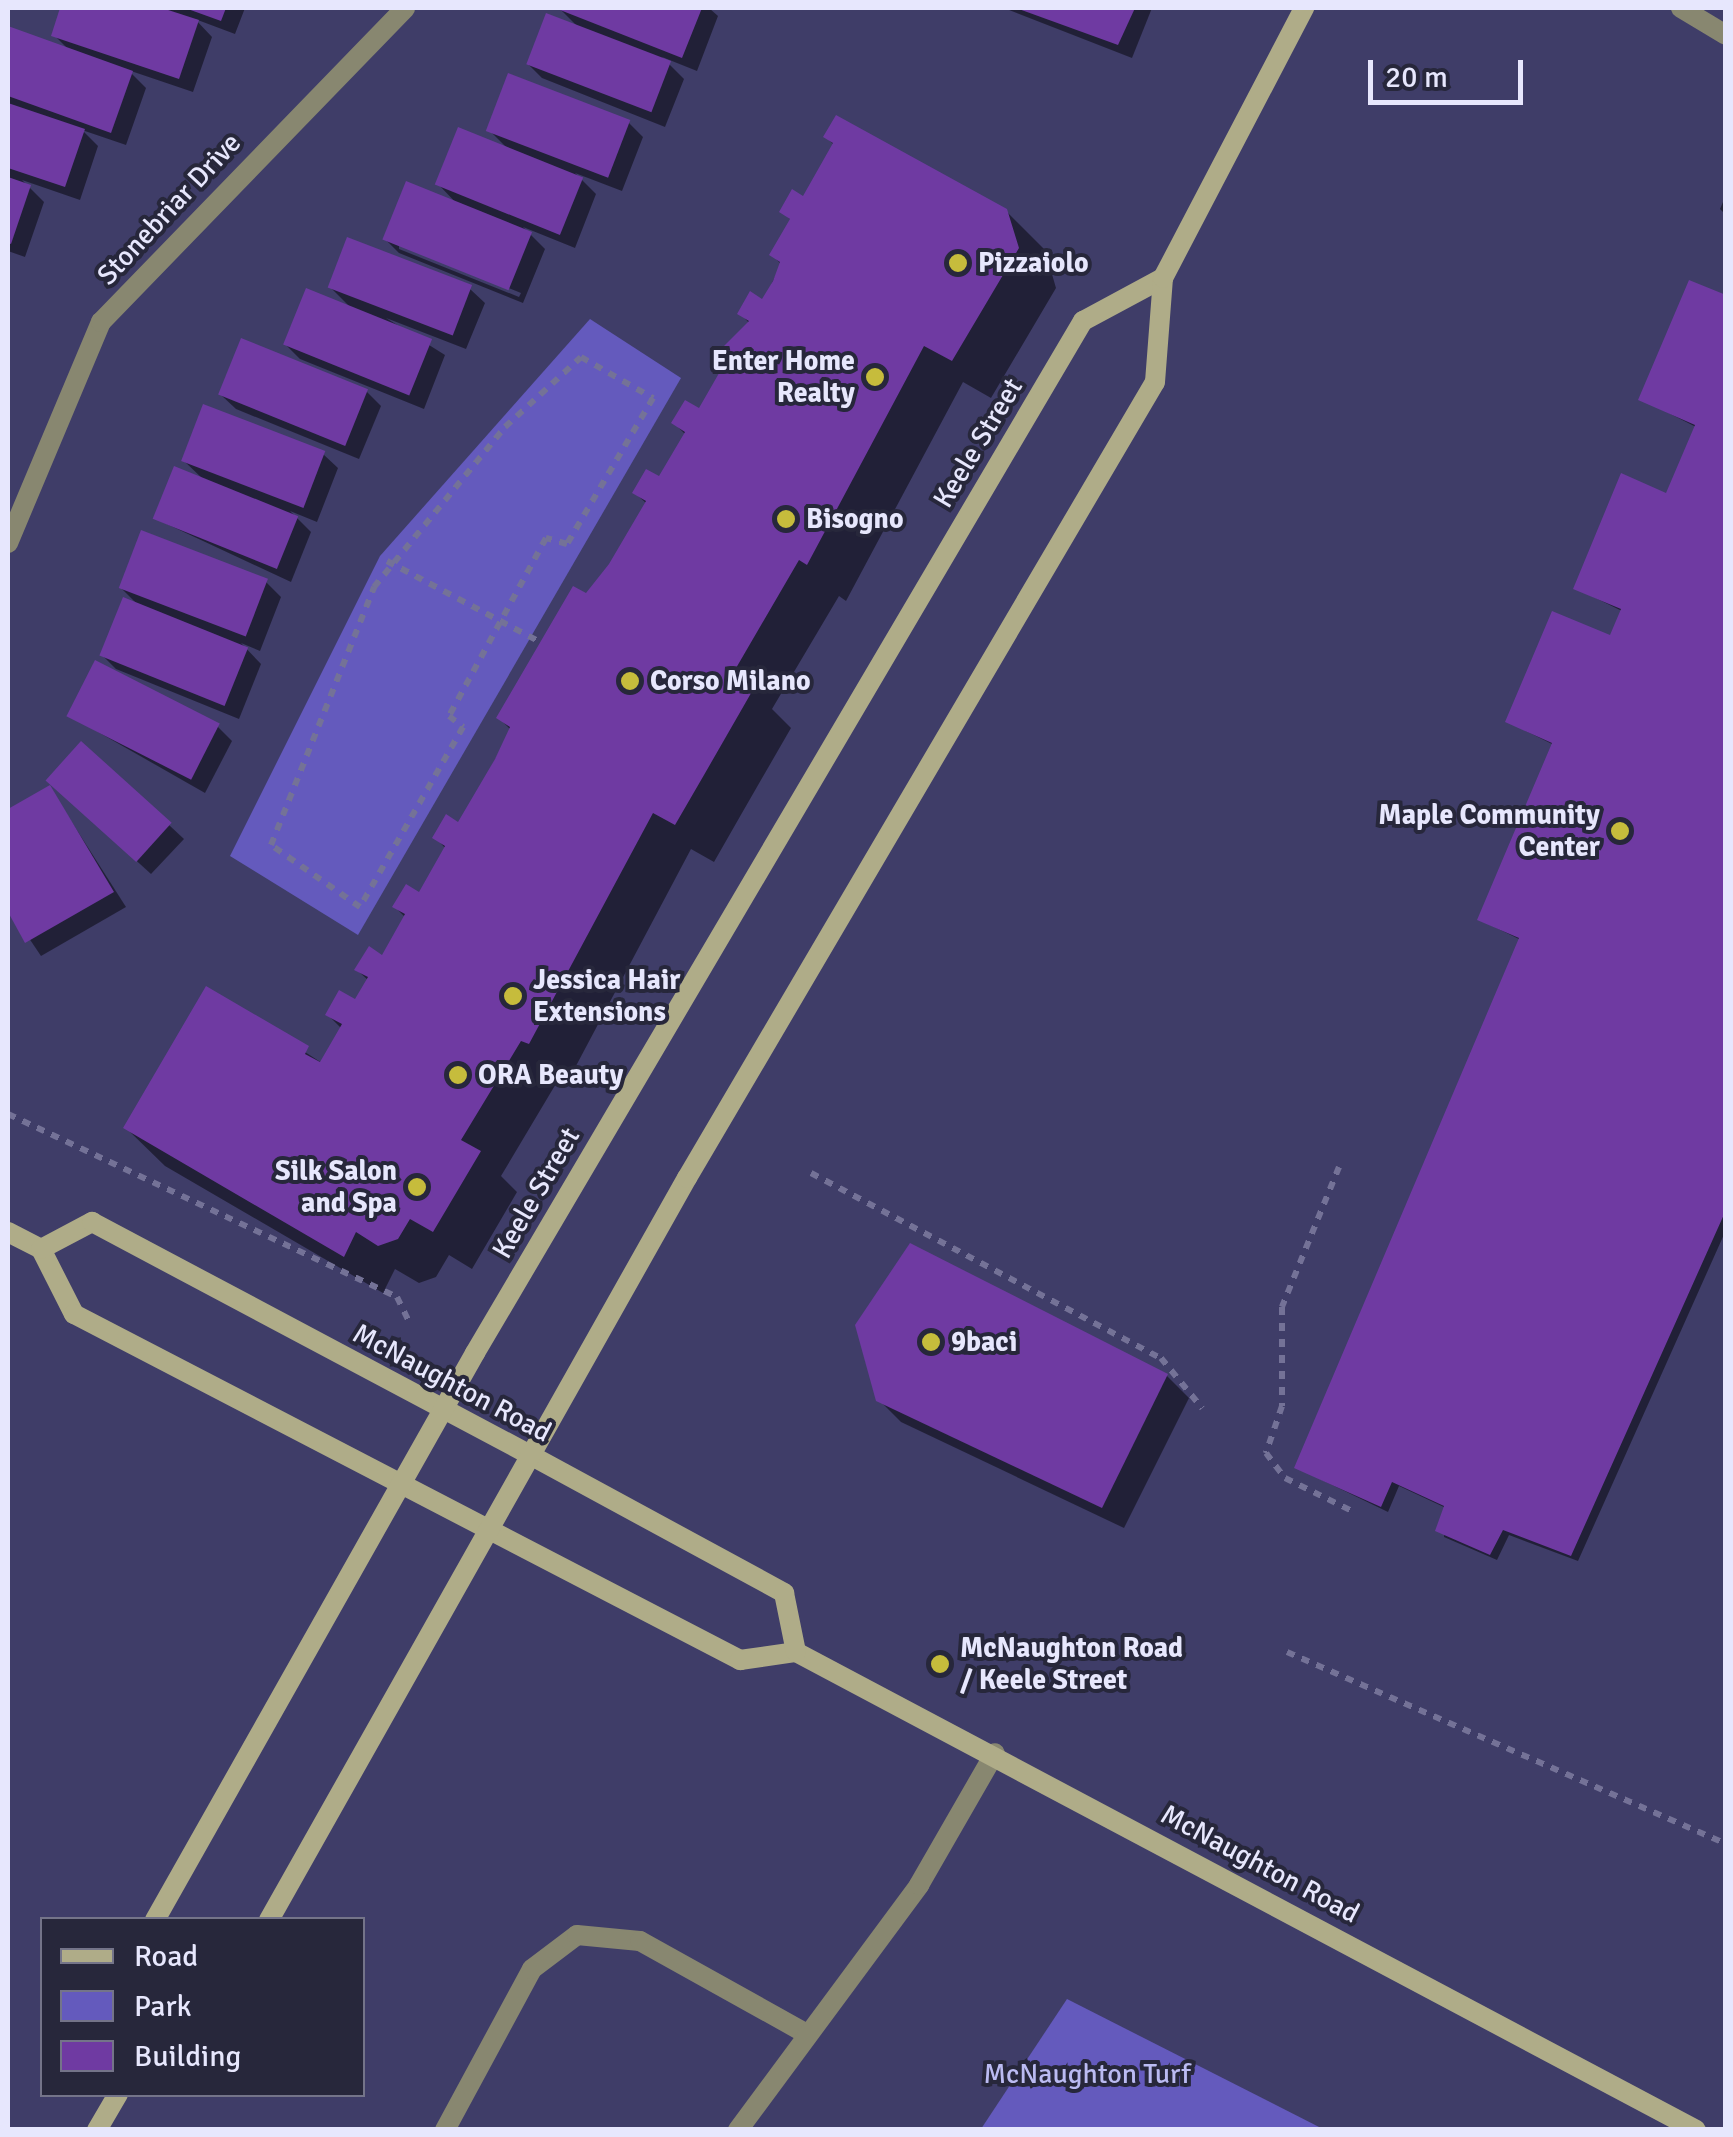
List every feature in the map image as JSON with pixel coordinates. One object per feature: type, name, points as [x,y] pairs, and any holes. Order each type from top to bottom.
[{"type":"main road","points":[[271,1917],[488,1526],[1155,382],[1163,278],[1304,8]]},
{"type":"main road","name":"Keele Street","points":[[157,1917],[442,1409],[1084,320],[1163,278]]},
{"type":"main road","name":"McNaughton Road","points":[[41,1249],[92,1222],[532,1456],[784,1593],[796,1652],[995,1753],[1696,2130]]},
{"type":"main road","points":[[8,1232],[41,1249],[74,1314],[402,1480],[740,1660],[796,1652]]},
{"type":"main road","points":[[97,2130],[116,2097]]},
{"type":"street","name":"Stonebriar Drive","points":[[8,542],[101,322],[405,8]]},
{"type":"street","points":[[1681,8],[1726,35]]},
{"type":"street","points":[[738,2130],[918,1885],[995,1753]]},
{"type":"street","points":[[445,2130],[532,1969],[577,1934],[640,1941],[807,2034]]},
{"type":"path","points":[[581,357],[653,398],[567,544],[546,538],[450,716],[462,727],[360,907],[270,846],[387,561],[505,427],[581,357]]},
{"type":"path","points":[[387,561],[540,642]]},
{"type":"path","points":[[8,1114],[397,1296],[408,1320]]},
{"type":"path","points":[[1339,1167],[1282,1307],[1282,1406],[1266,1454],[1285,1478],[1352,1511]]},
{"type":"path","points":[[811,1173],[1161,1358],[1202,1408]]},
{"type":"path","points":[[1288,1652],[1726,1844]]},
{"type":"green space","points":[[590,319],[681,378],[358,935],[230,856],[380,556]]},
{"type":"green space","name":"McNaughton Turf","points":[[1067,1999],[1323,2129],[981,2129]]},
{"type":"building","points":[[60,8],[162,8],[199,20],[179,79],[51,36]]},
{"type":"building","points":[[185,8],[226,8],[221,21]]},
{"type":"building","points":[[555,8],[702,8],[682,58]]},
{"type":"building","points":[[1016,8],[1135,8],[1118,45]]},
{"type":"building","points":[[546,13],[671,61],[651,112],[526,64]]},
{"type":"building","points":[[8,26],[133,71],[111,133],[8,96]]},
{"type":"building","points":[[508,73],[630,120],[608,178],[486,131]]},
{"type":"building","points":[[8,103],[85,129],[65,187],[8,168]]},
{"type":"building","name":"Corso Milano","points":[[836,115],[1007,209],[1019,248],[952,361],[924,346],[807,565],[799,560],[732,675],[754,688],[675,825],[653,813],[529,1044],[521,1041],[461,1140],[481,1151],[433,1232],[410,1219],[398,1239],[378,1246],[356,1232],[344,1257],[123,1128],[206,986],[309,1046],[305,1054],[320,1062],[342,1024],[325,1015],[339,990],[355,999],[368,977],[354,970],[369,946],[382,955],[405,914],[392,907],[406,884],[419,892],[445,846],[432,838],[446,814],[458,822],[495,759],[510,727],[496,718],[573,586],[586,593],[609,564],[646,501],[632,493],[646,469],[659,476],[685,432],[671,423],[685,400],[699,408],[722,368],[710,360],[749,321],[737,314],[750,291],[762,299],[773,281],[780,262],[769,255],[790,219],[779,212],[792,189],[803,196],[833,143],[823,137]]},
{"type":"building","points":[[458,127],[583,178],[560,235],[435,184]]},
{"type":"building","points":[[8,177],[31,185],[11,244],[8,243]]},
{"type":"building","points":[[406,181],[532,232],[508,290],[382,239]]},
{"type":"building","points":[[347,237],[472,285],[453,335],[328,287]]},
{"type":"building","name":"Maple Community Center","points":[[1689,280],[1726,295],[1726,1210],[1571,1556],[1503,1530],[1490,1555],[1435,1531],[1444,1506],[1392,1482],[1381,1507],[1294,1468],[1519,938],[1477,920],[1552,743],[1505,722],[1552,611],[1610,635],[1621,609],[1573,589],[1621,473],[1666,493],[1695,425],[1638,400]]},
{"type":"building","points":[[306,288],[432,339],[409,396],[283,345]]},
{"type":"building","points":[[241,338],[368,389],[345,446],[218,395]]},
{"type":"building","points":[[203,404],[325,451],[303,508],[181,461]]},
{"type":"building","points":[[174,466],[298,516],[277,569],[153,519]]},
{"type":"building","points":[[141,530],[268,579],[246,637],[119,588]]},
{"type":"building","points":[[123,597],[248,648],[225,706],[99,655]]},
{"type":"building","points":[[95,660],[220,724],[191,780],[66,716]]},
{"type":"building","points":[[81,741],[172,823],[136,862],[46,780]]},
{"type":"building","points":[[50,785],[114,892],[25,943],[8,912],[8,809]]},
{"type":"building","points":[[910,1243],[1168,1374],[1102,1508],[876,1401],[855,1325]]},
{"type":"place","name":"Pizzaiolo","points":[[958,263]]},
{"type":"place","name":"Enter Home Realty","points":[[875,377]]},
{"type":"place","name":"Bisogno","points":[[786,519]]},
{"type":"place","name":"Corso Milano","points":[[630,681]]},
{"type":"place","name":"Maple Community Center","points":[[1620,831]]},
{"type":"place","name":"Jessica Hair Extensions","points":[[513,996]]},
{"type":"place","name":"ORA Beauty","points":[[458,1075]]},
{"type":"place","name":"Silk Salon and Spa","points":[[417,1187]]},
{"type":"place","name":"9baci","points":[[931,1342]]},
{"type":"place","name":"McNaughton Road / Keele Street","points":[[940,1664]]}]
